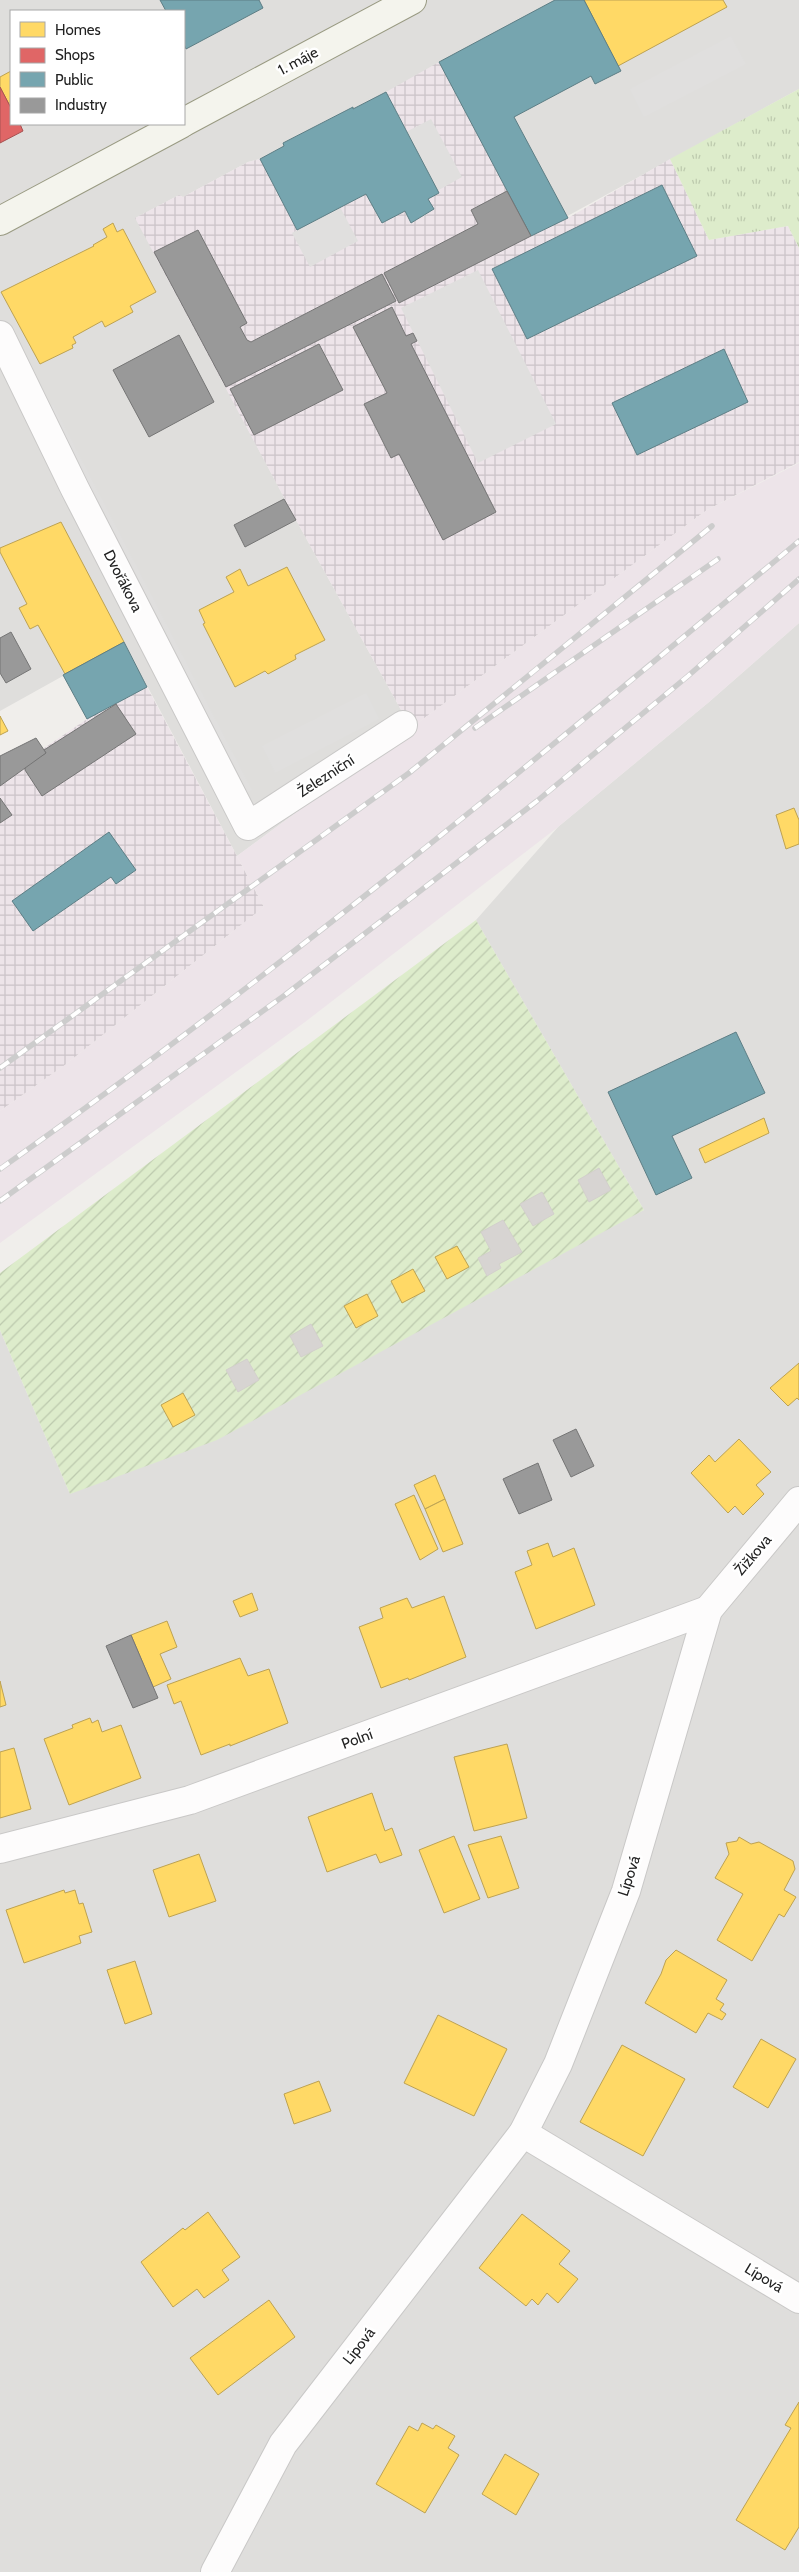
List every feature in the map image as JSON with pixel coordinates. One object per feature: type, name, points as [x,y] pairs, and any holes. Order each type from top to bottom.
[{"type":"main road","name":"1. máje","points":[[185,121],[412,0]]},
{"type":"main road","name":"1. máje","points":[[0,220],[178,125]]},
{"type":"street","name":"Dvořákova","points":[[0,335],[75,489],[248,826]]},
{"type":"street","name":"Železniční","points":[[248,826],[403,725]]},
{"type":"street","name":"Žižkova","points":[[708,1610],[799,1501]]},
{"type":"street","name":"Polní","points":[[0,1849],[190,1800],[708,1610]]},
{"type":"street","name":"Lípová","points":[[215,2572],[284,2444],[522,2133],[558,2064],[626,1891],[708,1610]]},
{"type":"street","name":"Lípová","points":[[522,2133],[799,2300]]},
{"type":"shaded area","points":[[0,0],[799,0],[799,89],[531,236],[515,205],[386,92],[353,109],[352,107],[283,143],[284,146],[260,159],[248,162],[183,197],[179,195],[136,218],[296,520],[411,728],[237,856],[124,642],[0,711]]},
{"type":"shaded area","points":[[731,36],[746,64],[644,117],[630,89]]},
{"type":"shaded area","points":[[439,62],[531,236],[568,218],[670,159],[709,240],[788,226],[799,248],[799,462],[707,510],[411,728],[296,520],[135,218],[179,195],[183,197],[248,162],[260,159],[297,230],[366,194],[382,223],[405,211],[411,222],[424,216],[434,209],[428,199],[439,193],[386,92]]},
{"type":"shaded area","points":[[431,119],[462,177],[437,191],[406,132]]},
{"type":"shaded area","points":[[340,207],[358,241],[310,267],[292,233]]},
{"type":"shaded area","points":[[478,270],[556,424],[478,463],[401,308]]},
{"type":"shaded area","points":[[53,404],[252,790],[240,796],[41,410]]},
{"type":"shaded area","points":[[799,463],[799,623],[709,702],[558,827],[305,1022],[0,1243],[0,1111],[65,1065],[264,907],[237,856],[707,510]]},
{"type":"shaded area","points":[[799,623],[799,2572],[0,2572],[0,1330],[70,1494],[644,1210],[476,920],[558,827],[709,702]]},
{"type":"shaded area","points":[[147,687],[264,907],[65,1065],[0,1111],[0,778],[87,719]]},
{"type":"shaded area","points":[[366,693],[379,719],[275,773],[262,746]]},
{"type":"green space","points":[[799,89],[799,248],[788,226],[709,240],[670,159]]},
{"type":"green space","points":[[476,920],[644,1210],[217,1440],[70,1494],[0,1330],[0,1273]]},
{"type":"building: Homes","points":[[584,0],[723,0],[727,7],[618,66]]},
{"type":"building: Homes","points":[[10,72],[10,106],[0,87],[0,77]]},
{"type":"building: Homes","points":[[113,223],[117,232],[123,229],[156,292],[130,306],[133,312],[105,327],[102,321],[73,337],[76,343],[72,345],[73,348],[40,364],[1,292],[94,246],[107,237],[103,229]]},
{"type":"building: Homes","points":[[61,522],[124,642],[65,674],[38,625],[30,629],[19,608],[27,604],[0,552],[0,548]]},
{"type":"building: Homes","points":[[287,567],[325,640],[295,655],[296,659],[268,674],[265,671],[235,687],[203,624],[205,623],[199,610],[234,592],[226,577],[240,569],[248,586]]},
{"type":"building: Homes","points":[[0,716],[8,731],[0,735]]},
{"type":"building: Homes","points":[[794,808],[799,820],[799,844],[786,849],[776,815]]},
{"type":"building: Homes","points":[[764,1118],[769,1133],[705,1163],[699,1149]]},
{"type":"building: Homes","points":[[457,1246],[469,1267],[447,1279],[435,1257]]},
{"type":"building: Homes","points":[[413,1269],[425,1291],[402,1303],[391,1281]]},
{"type":"building: Homes","points":[[367,1294],[378,1316],[356,1328],[344,1306]]},
{"type":"building: Homes","points":[[799,1363],[799,1400],[797,1398],[788,1406],[770,1388]]},
{"type":"building: Homes","points":[[183,1393],[195,1415],[173,1427],[161,1405]]},
{"type":"building: Homes","points":[[739,1439],[771,1472],[756,1485],[764,1494],[743,1515],[735,1506],[728,1513],[691,1473],[709,1455],[715,1462]]},
{"type":"building: Homes","points":[[435,1475],[445,1499],[425,1509],[414,1485]]},
{"type":"building: Homes","points":[[414,1495],[438,1549],[420,1560],[395,1504]]},
{"type":"building: Homes","points":[[445,1499],[463,1544],[443,1552],[425,1509]]},
{"type":"building: Homes","points":[[548,1543],[553,1557],[574,1548],[595,1605],[536,1629],[515,1572],[532,1565],[527,1551]]},
{"type":"building: Homes","points":[[252,1593],[258,1610],[240,1617],[233,1601]]},
{"type":"building: Homes","points":[[444,1596],[466,1657],[409,1680],[408,1678],[381,1688],[359,1627],[383,1618],[380,1608],[407,1598],[412,1608]]},
{"type":"building: Homes","points":[[167,1621],[177,1647],[160,1654],[171,1679],[153,1687],[131,1635]]},
{"type":"building: Homes","points":[[240,1658],[248,1676],[269,1669],[288,1723],[230,1746],[230,1744],[201,1755],[181,1701],[174,1704],[167,1685]]},
{"type":"building: Homes","points":[[0,1681],[6,1705],[0,1707]]},
{"type":"building: Homes","points":[[90,1718],[92,1723],[98,1720],[102,1732],[121,1725],[141,1778],[69,1805],[44,1739],[73,1728],[72,1725]]},
{"type":"building: Homes","points":[[507,1744],[527,1818],[474,1831],[454,1757]]},
{"type":"building: Homes","points":[[14,1748],[31,1809],[0,1818],[0,1752]]},
{"type":"building: Homes","points":[[372,1793],[385,1831],[392,1828],[402,1855],[380,1863],[376,1854],[327,1872],[308,1817]]},
{"type":"building: Homes","points":[[454,1836],[480,1899],[444,1913],[419,1850]]},
{"type":"building: Homes","points":[[501,1836],[519,1888],[488,1898],[468,1845]]},
{"type":"building: Homes","points":[[739,1837],[751,1844],[759,1842],[793,1861],[795,1869],[784,1890],[796,1897],[784,1917],[779,1914],[752,1961],[717,1940],[743,1894],[715,1878],[729,1854],[726,1843],[737,1841]]},
{"type":"building: Homes","points":[[199,1854],[216,1901],[169,1917],[153,1870]]},
{"type":"building: Homes","points":[[64,1890],[65,1893],[75,1890],[79,1904],[83,1903],[92,1932],[79,1936],[81,1943],[24,1963],[6,1910]]},
{"type":"building: Homes","points":[[676,1950],[727,1980],[716,1999],[724,2004],[720,2010],[726,2014],[722,2020],[708,2013],[696,2033],[645,2003],[661,1974],[666,1960]]},
{"type":"building: Homes","points":[[135,1961],[152,2014],[125,2024],[107,1970]]},
{"type":"building: Homes","points":[[438,2015],[507,2049],[474,2116],[404,2083]]},
{"type":"building: Homes","points":[[761,2039],[796,2059],[768,2108],[733,2087]]},
{"type":"building: Homes","points":[[622,2045],[685,2079],[643,2156],[580,2122]]},
{"type":"building: Homes","points":[[319,2081],[331,2111],[294,2124],[284,2094]]},
{"type":"building: Homes","points":[[208,2212],[240,2257],[222,2270],[229,2280],[204,2298],[197,2289],[173,2307],[141,2262],[183,2228],[185,2230]]},
{"type":"building: Homes","points":[[522,2214],[570,2251],[559,2264],[578,2279],[558,2303],[547,2293],[538,2305],[532,2299],[526,2306],[479,2268]]},
{"type":"building: Homes","points":[[269,2300],[295,2337],[218,2395],[190,2358]]},
{"type":"building: Homes","points":[[799,2402],[799,2527],[785,2550],[736,2520],[791,2428],[785,2425]]},
{"type":"building: Homes","points":[[422,2423],[433,2429],[436,2425],[455,2436],[448,2448],[459,2455],[425,2513],[376,2484],[409,2426],[418,2431]]},
{"type":"building: Homes","points":[[505,2454],[539,2474],[516,2515],[482,2494]]},
{"type":"building: Shops","points":[[0,87],[10,106],[10,125],[20,125],[23,131],[0,143]]},
{"type":"building: Public","points":[[160,0],[259,0],[263,8],[186,49],[185,10],[165,10]]},
{"type":"building: Public","points":[[555,0],[584,0],[621,71],[595,84],[591,76],[514,117],[568,218],[531,236],[439,62]]},
{"type":"building: Public","points":[[386,92],[439,193],[428,199],[434,209],[411,223],[405,211],[382,223],[366,194],[297,230],[260,159],[284,146],[283,143]]},
{"type":"building: Public","points":[[662,185],[697,256],[527,339],[492,269]]},
{"type":"building: Public","points":[[724,349],[748,402],[637,455],[612,403]]},
{"type":"building: Public","points":[[124,642],[147,687],[87,719],[63,675]]},
{"type":"building: Public","points":[[109,832],[136,870],[116,884],[111,877],[33,931],[12,901]]},
{"type":"building: Public","points":[[736,1032],[765,1093],[672,1136],[692,1178],[656,1195],[608,1092]]},
{"type":"building: Industry","points":[[507,191],[531,236],[399,303],[384,273],[478,224],[471,210]]},
{"type":"building: Industry","points":[[198,230],[247,323],[240,327],[247,340],[251,342],[382,274],[396,301],[226,387],[154,252]]},
{"type":"building: Industry","points":[[392,307],[406,336],[413,333],[417,341],[411,344],[496,512],[443,540],[399,454],[391,458],[364,404],[387,393],[353,327]]},
{"type":"building: Industry","points":[[179,335],[214,402],[149,437],[113,370]]},
{"type":"building: Industry","points":[[319,344],[343,390],[254,435],[230,389]]},
{"type":"building: Industry","points":[[284,499],[296,520],[245,547],[234,525]]},
{"type":"building: Industry","points":[[11,632],[31,669],[6,683],[0,673],[0,638]]},
{"type":"building: Industry","points":[[116,704],[136,734],[42,796],[25,770],[25,766],[46,753],[44,750]]},
{"type":"building: Industry","points":[[36,738],[46,753],[0,786],[0,756]]},
{"type":"building: Industry","points":[[0,798],[12,815],[0,823]]},
{"type":"building: Industry","points":[[576,1429],[594,1466],[571,1477],[553,1440]]},
{"type":"building: Industry","points":[[538,1463],[552,1500],[519,1514],[503,1479]]},
{"type":"building: Industry","points":[[131,1635],[158,1698],[133,1708],[106,1646]]},
{"type":"building: Other","points":[[599,1168],[611,1190],[589,1202],[578,1180]]},
{"type":"building: Other","points":[[542,1192],[554,1214],[533,1226],[520,1204]]},
{"type":"building: Other","points":[[503,1220],[522,1252],[499,1264],[501,1268],[487,1276],[478,1258],[491,1251],[481,1232]]},
{"type":"building: Other","points":[[311,1324],[323,1346],[301,1357],[290,1336]]},
{"type":"building: Other","points":[[247,1359],[259,1380],[238,1392],[226,1370]]},
{"type":"railway","points":[[0,1068],[409,773],[712,526]]},
{"type":"railway","points":[[0,1169],[103,1095],[306,942],[505,784],[799,541]]},
{"type":"railway","points":[[475,728],[718,559]]},
{"type":"railway","points":[[0,1201],[285,995],[537,801],[688,676],[799,579]]}]
